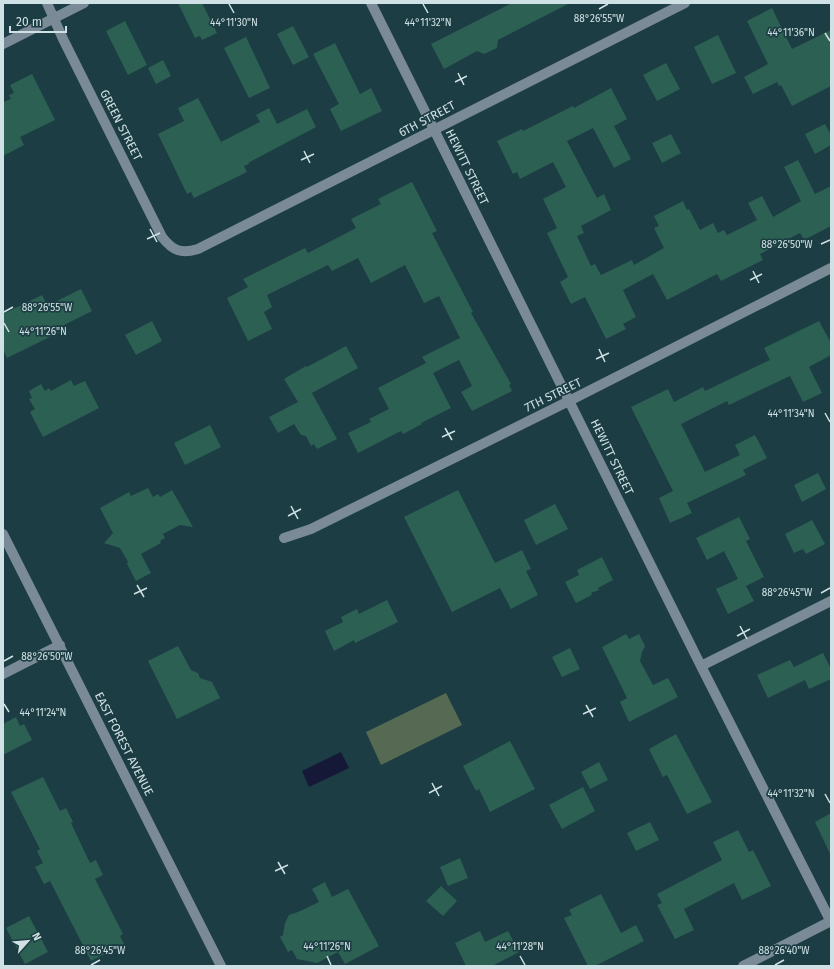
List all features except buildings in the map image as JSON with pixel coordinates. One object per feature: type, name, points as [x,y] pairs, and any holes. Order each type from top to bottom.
[{"type":"street","name":"GREEN STREET","points":[[47,3],[162,236],[167,244],[180,251]]},
{"type":"street","points":[[3,44],[84,3]]},
{"type":"street","name":"HEWITT STREET","points":[[371,3],[701,666],[831,921]]},
{"type":"street","name":"6TH STREET","points":[[180,251],[188,252],[198,249],[685,3]]},
{"type":"street","name":"7TH STREET","points":[[284,538],[311,528],[569,401],[831,268]]},
{"type":"street","name":"EAST FOREST AVENUE","points":[[3,534],[221,966]]},
{"type":"street","points":[[701,666],[831,600]]},
{"type":"street","points":[[3,674],[60,645]]},
{"type":"street","points":[[743,966],[831,921]]},
{"type":"green space","points":[[446,693],[462,725],[381,765],[366,732]]},
{"type":"water","points":[[341,752],[349,768],[309,787],[302,771]]}]
